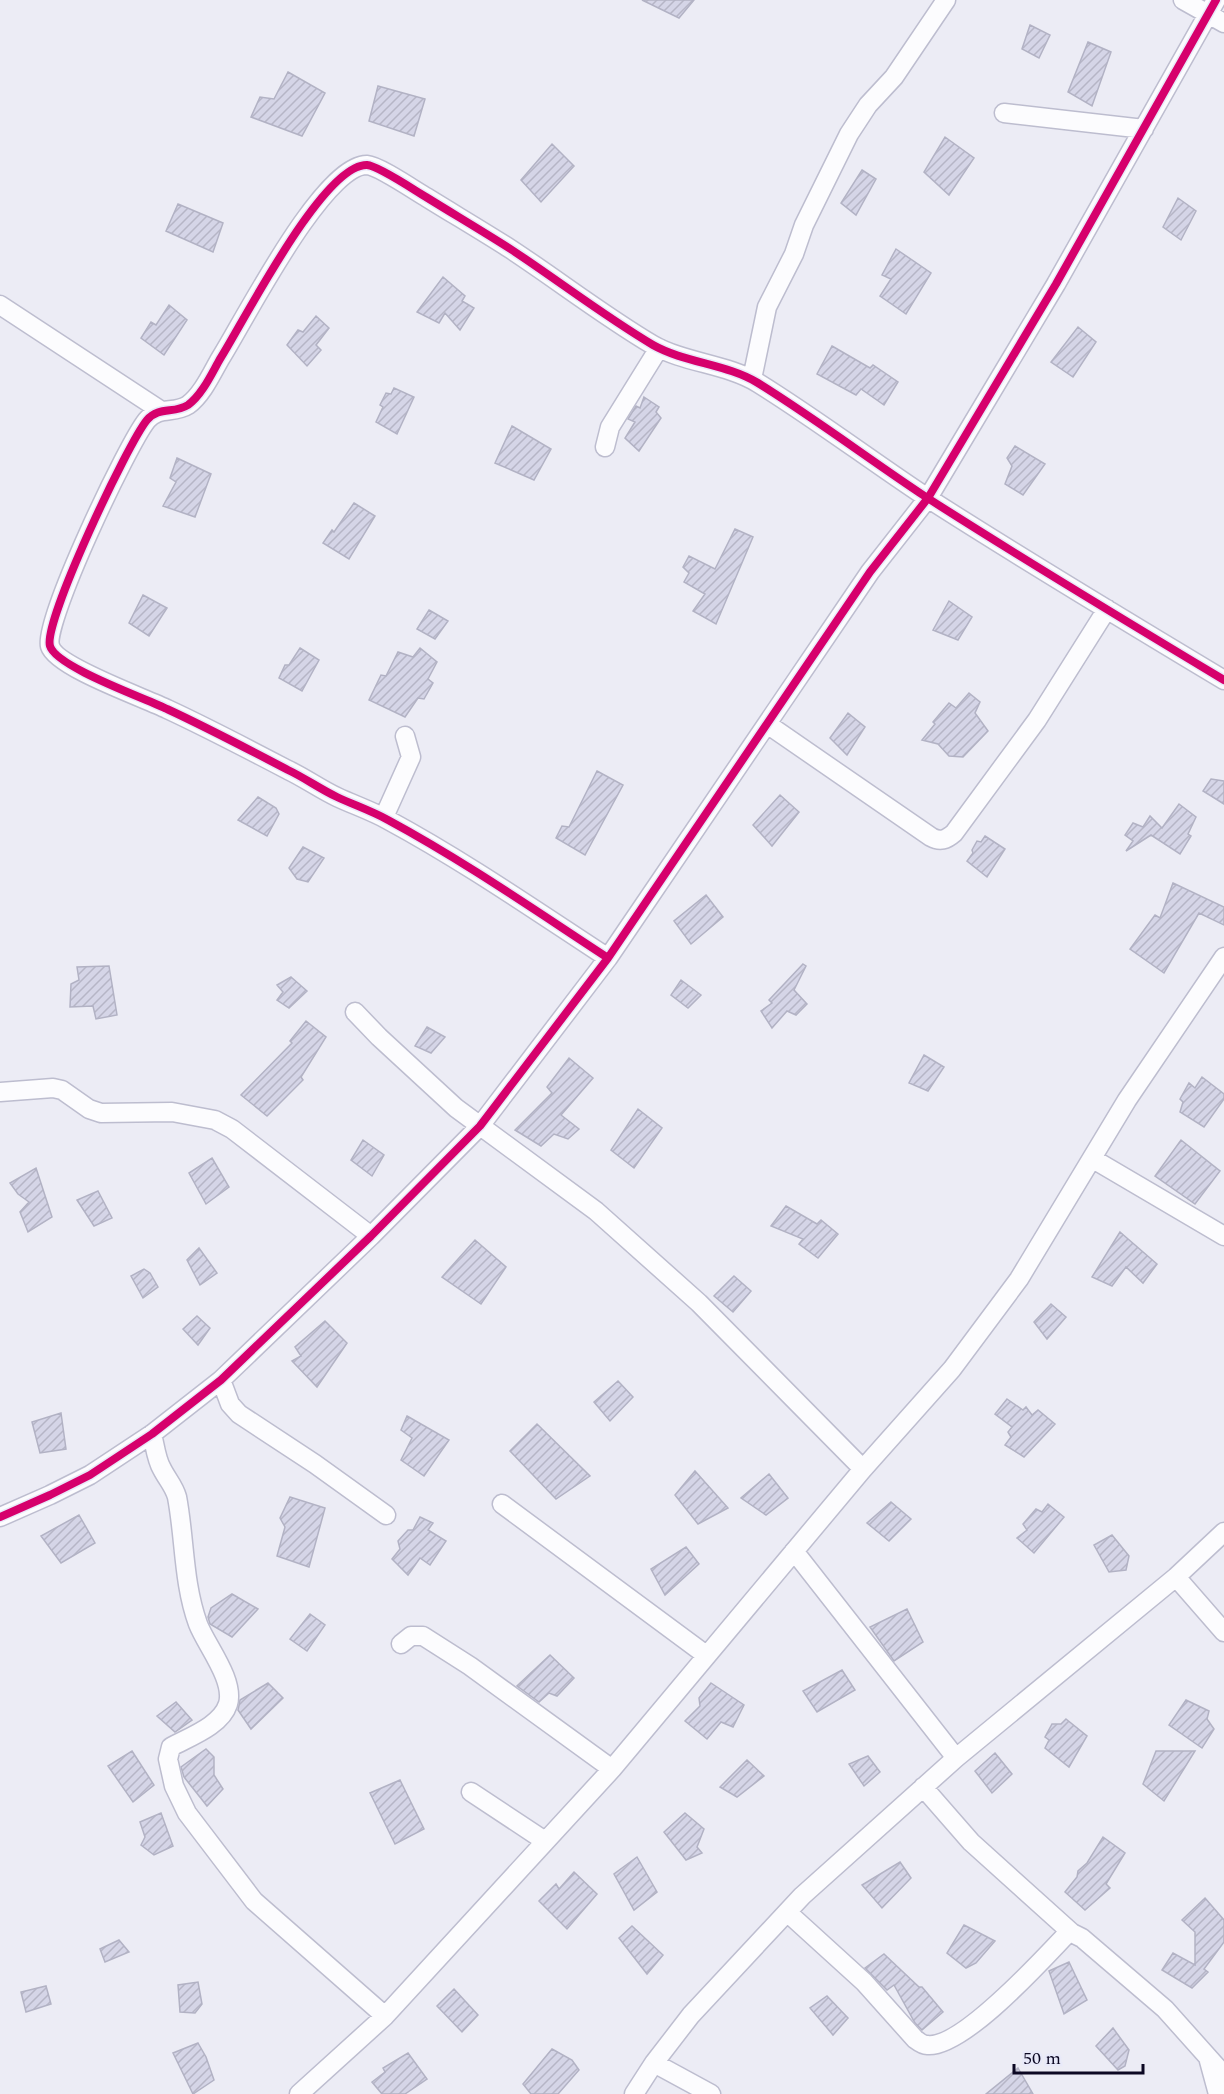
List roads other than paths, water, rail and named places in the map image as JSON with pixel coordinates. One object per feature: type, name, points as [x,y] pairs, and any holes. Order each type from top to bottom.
[{"type":"street","points":[[752,379],[767,307],[849,134],[868,105],[894,77],[946,0]]},
{"type":"street","points":[[0,1517],[90,1474],[152,1434],[221,1380],[371,1236],[480,1126],[608,958],[870,572],[928,498],[1056,284],[1144,129],[1216,12],[1183,0]]},
{"type":"street","points":[[1004,113],[1144,129]]},
{"type":"street","points":[[608,958],[453,858],[384,817],[334,796],[293,772],[167,709],[64,662],[54,654],[50,645],[50,636],[83,545],[140,431],[153,413],[160,410],[175,410],[189,404],[197,396],[224,353],[269,271],[306,219],[343,175],[365,165],[374,167],[414,189],[500,242],[658,348],[752,379],[928,498],[1224,680]]},
{"type":"street","points":[[0,305],[160,410]]},
{"type":"street","points":[[605,447],[610,427],[658,348]]},
{"type":"street","points":[[767,724],[932,837],[938,840],[945,839],[954,833],[1037,720],[1107,609]]},
{"type":"street","points":[[384,817],[411,757],[405,736]]},
{"type":"street","points":[[299,2094],[385,2016],[612,1769],[863,1469],[952,1369],[1019,1279],[1093,1159],[1126,1100],[1224,957]]},
{"type":"street","points":[[355,1012],[423,1079],[480,1126],[596,1211],[699,1303],[863,1469]]},
{"type":"street","points":[[0,1092],[52,1088],[62,1090],[89,1109],[101,1113],[172,1112],[215,1120],[232,1129],[371,1236]]},
{"type":"street","points":[[1093,1159],[1224,1236]]},
{"type":"street","points":[[221,1380],[230,1404],[239,1414],[260,1425],[386,1515]]},
{"type":"street","points":[[152,1434],[160,1467],[175,1489],[188,1585],[199,1624],[220,1664],[229,1701],[225,1711],[216,1721],[171,1747],[168,1759],[174,1786],[187,1813],[254,1901],[385,2016]]},
{"type":"street","points":[[502,1504],[706,1655]]},
{"type":"street","points":[[634,2094],[654,2063],[691,2015],[802,1896],[956,1758],[1176,1577],[1224,1532]]},
{"type":"street","points":[[794,1551],[956,1758]]},
{"type":"street","points":[[1176,1577],[1224,1632]]},
{"type":"street","points":[[401,1644],[411,1636],[423,1636],[470,1666],[612,1769]]},
{"type":"street","points":[[923,1787],[971,1842],[1072,1933],[1082,1938],[1165,2009],[1224,2075]]},
{"type":"street","points":[[471,1792],[545,1841]]},
{"type":"street","points":[[787,1912],[864,1982],[915,2039],[926,2046],[951,2038],[996,2007],[1066,1935],[1072,1933]]},
{"type":"street","points":[[1208,2059],[1218,2094]]},
{"type":"street","points":[[654,2063],[711,2094]]}]
